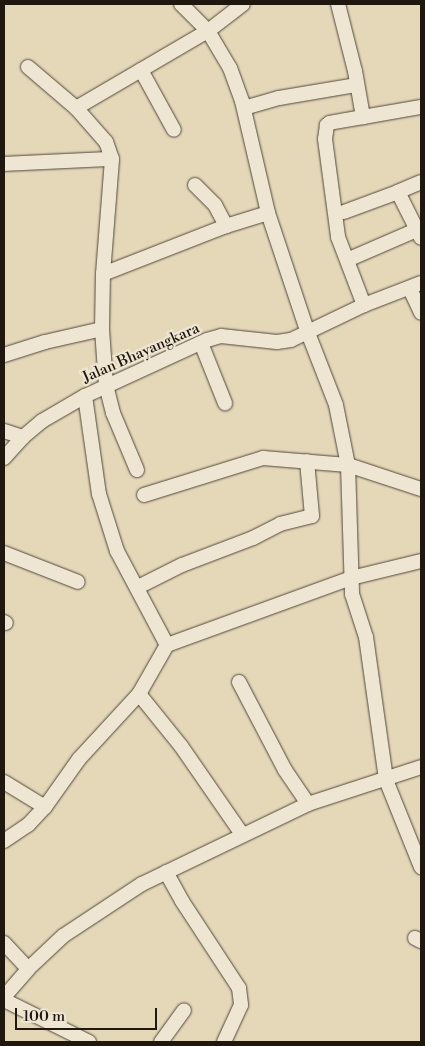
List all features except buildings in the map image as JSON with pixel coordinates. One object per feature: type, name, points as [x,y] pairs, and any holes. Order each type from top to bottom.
[{"type":"street","points":[[181,4],[208,31],[230,68],[244,108],[268,213],[308,333],[336,405],[348,465],[352,594],[366,636],[386,780],[421,867]]},
{"type":"street","points":[[76,108],[208,31],[243,4]]},
{"type":"street","points":[[338,4],[363,117]]},
{"type":"street","points":[[28,67],[76,108],[106,142],[112,159],[103,274],[102,329],[106,385],[113,413],[137,470]]},
{"type":"street","points":[[141,70],[174,130]]},
{"type":"street","points":[[244,108],[279,98],[357,85]]},
{"type":"street","points":[[364,305],[338,237],[325,132],[330,123],[421,107]]},
{"type":"street","points":[[4,164],[112,159]]},
{"type":"street","points":[[344,212],[421,182]]},
{"type":"street","points":[[195,185],[215,205],[226,226]]},
{"type":"street","points":[[354,256],[420,232],[398,192]]},
{"type":"street","points":[[103,274],[226,226],[268,213]]},
{"type":"street","points":[[416,286],[421,313]]},
{"type":"street","name":"Jalan Bhayangkara","points":[[4,458],[23,437],[42,421],[106,385],[201,343],[220,336],[277,342],[290,340],[364,305],[416,286]]},
{"type":"street","points":[[4,355],[45,342],[102,329]]},
{"type":"street","points":[[201,343],[225,403]]},
{"type":"street","points":[[85,396],[99,494],[117,551],[138,587],[167,645]]},
{"type":"street","points":[[4,431],[23,437]]},
{"type":"street","points":[[144,495],[262,458],[348,465],[421,489]]},
{"type":"street","points":[[138,587],[182,565],[253,538],[280,524],[312,516],[307,461]]},
{"type":"street","points":[[4,554],[78,582]]},
{"type":"street","points":[[4,841],[28,825],[45,806],[79,759],[140,694],[167,645],[351,578],[421,561]]},
{"type":"street","points":[[239,682],[286,770],[308,804]]},
{"type":"street","points":[[140,694],[181,746],[242,834]]},
{"type":"street","points":[[82,1041],[4,999],[28,970],[63,936],[142,884],[242,834],[308,804],[421,767]]},
{"type":"street","points":[[4,782],[45,806]]},
{"type":"street","points":[[166,872],[182,901],[239,988],[241,1005],[224,1042]]},
{"type":"street","points":[[4,943],[28,970]]},
{"type":"street","points":[[161,1042],[184,1010]]}]
